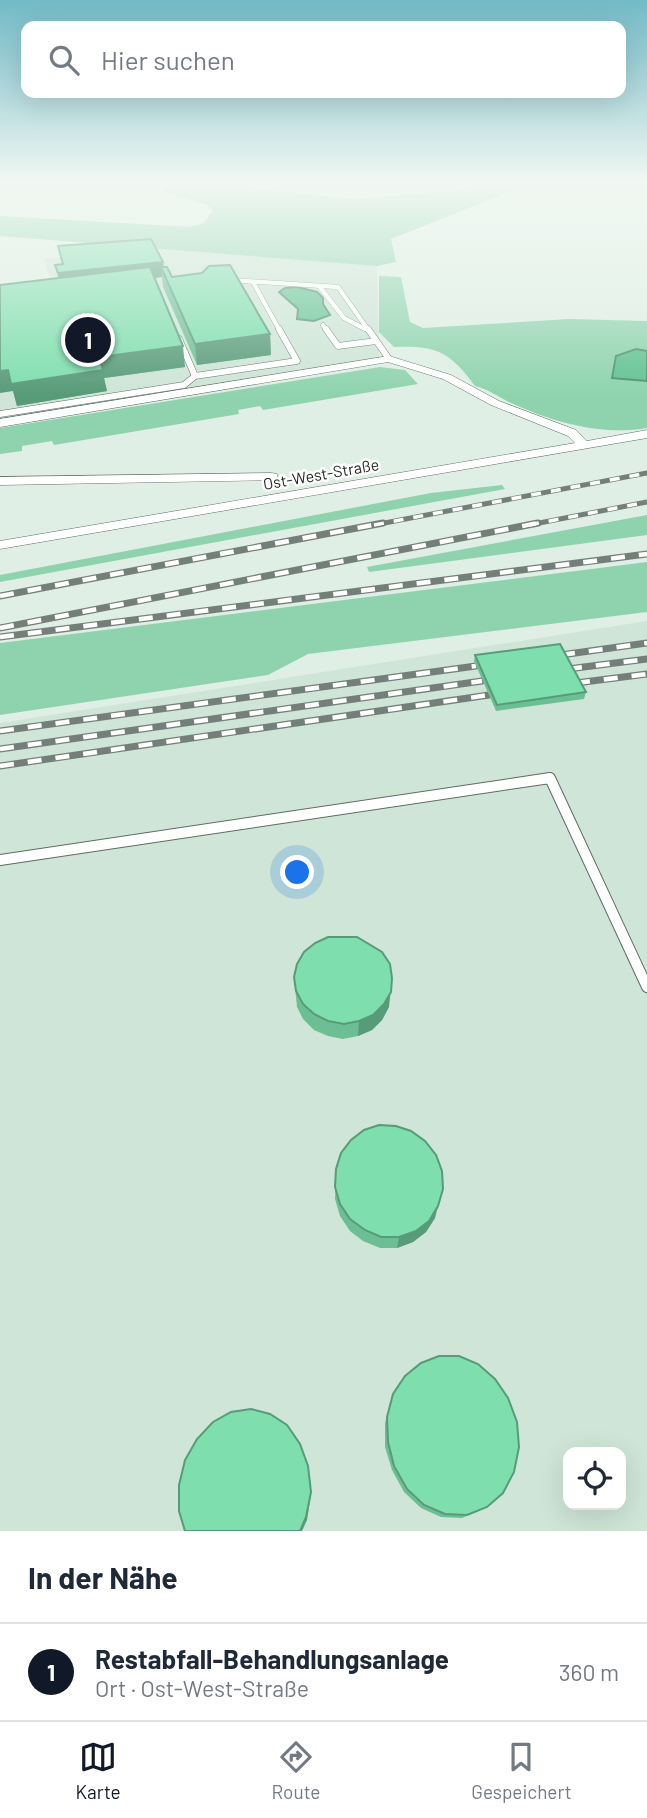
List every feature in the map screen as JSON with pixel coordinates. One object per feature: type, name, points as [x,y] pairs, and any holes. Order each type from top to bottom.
[{"type":"street","points":[[0,423],[389,359],[447,377],[495,403],[572,433],[584,446]]},
{"type":"street","name":"Ost-West-Straße","points":[[0,545],[647,434]]},
{"type":"street","points":[[0,481],[272,477]]},
{"type":"lane","points":[[226,280],[338,287],[389,359]]},
{"type":"lane","points":[[0,414],[184,385],[195,376],[297,361],[253,282]]},
{"type":"lane","points":[[319,286],[344,318],[368,330]]},
{"type":"lane","points":[[323,325],[338,346],[376,341]]},
{"type":"lane","points":[[175,329],[195,376]]},
{"type":"lane","points":[[0,860],[550,778],[647,987]]},
{"type":"shaded area","points":[[104,252],[218,252],[377,266],[379,357],[0,420],[0,289],[51,282],[44,259]]},
{"type":"shaded area","points":[[207,252],[394,252],[396,262],[377,266]]},
{"type":"shaded area","points":[[379,276],[401,277],[410,322],[423,328],[569,319],[647,321],[647,428],[594,429],[542,416],[475,386],[458,365],[441,353],[421,347],[394,347],[379,332]]},
{"type":"shaded area","points":[[297,287],[317,292],[323,298],[323,304],[330,315],[314,321],[297,319],[298,309],[279,292],[285,288]]},
{"type":"shaded area","points":[[636,349],[647,351],[647,381],[612,378],[616,356]]},
{"type":"shaded area","points":[[380,367],[405,370],[418,384],[263,410],[260,406],[238,410],[239,414],[54,445],[52,441],[22,446],[22,451],[0,454],[0,428]]},
{"type":"shaded area","points":[[502,485],[505,489],[0,582],[0,575],[431,493]]},
{"type":"shaded area","points":[[647,515],[647,535],[369,572],[367,567]]},
{"type":"shaded area","points":[[647,562],[647,612],[308,654],[268,675],[0,715],[0,643]]},
{"type":"shaded area","points":[[647,621],[647,1531],[0,1531],[0,723]]},
{"type":"building","points":[[60,252],[158,252],[163,262],[58,273],[55,265],[63,264]]},
{"type":"building","points":[[230,265],[270,334],[195,344],[161,267],[167,267],[172,277],[202,273],[209,266]]},
{"type":"building","points":[[150,267],[183,346],[99,357],[103,370],[11,384],[8,370],[0,371],[0,285]]},
{"type":"building","points":[[560,644],[586,692],[497,705],[475,655]]},
{"type":"building","points":[[328,937],[357,937],[382,952],[390,964],[391,992],[373,1015],[344,1024],[328,1021],[303,1004],[296,991],[294,977],[297,964],[304,952]]},
{"type":"building","points":[[379,1125],[396,1126],[411,1131],[425,1141],[436,1155],[442,1171],[443,1189],[438,1206],[429,1221],[416,1231],[399,1237],[381,1237],[350,1219],[340,1204],[335,1187],[336,1169],[341,1153],[351,1140],[364,1130]]},
{"type":"building","points":[[439,1356],[459,1356],[478,1364],[495,1379],[508,1398],[517,1422],[519,1447],[514,1472],[503,1493],[487,1507],[467,1515],[445,1514],[424,1505],[407,1489],[394,1466],[388,1442],[387,1417],[393,1394],[405,1376],[421,1363]]},
{"type":"building","points":[[251,1409],[270,1414],[287,1425],[300,1444],[308,1466],[311,1492],[300,1531],[185,1531],[179,1511],[179,1485],[185,1460],[197,1439],[213,1422],[231,1412]]},
{"type":"railway","points":[[374,525],[647,473]]},
{"type":"railway","points":[[529,525],[647,502]]},
{"type":"railway","points":[[0,596],[383,523]]},
{"type":"railway","points":[[0,628],[538,523]]},
{"type":"railway","points":[[0,637],[647,554]]},
{"type":"railway","points":[[561,655],[647,643]]},
{"type":"railway","points":[[568,669],[647,659]]},
{"type":"railway","points":[[0,731],[476,666]]},
{"type":"railway","points":[[576,683],[647,674]]},
{"type":"railway","points":[[0,749],[482,681]]},
{"type":"railway","points":[[0,766],[489,695]]},
{"type":"place","name":"Restabfall-Behandlungsanlage","points":[[88,340]]}]
